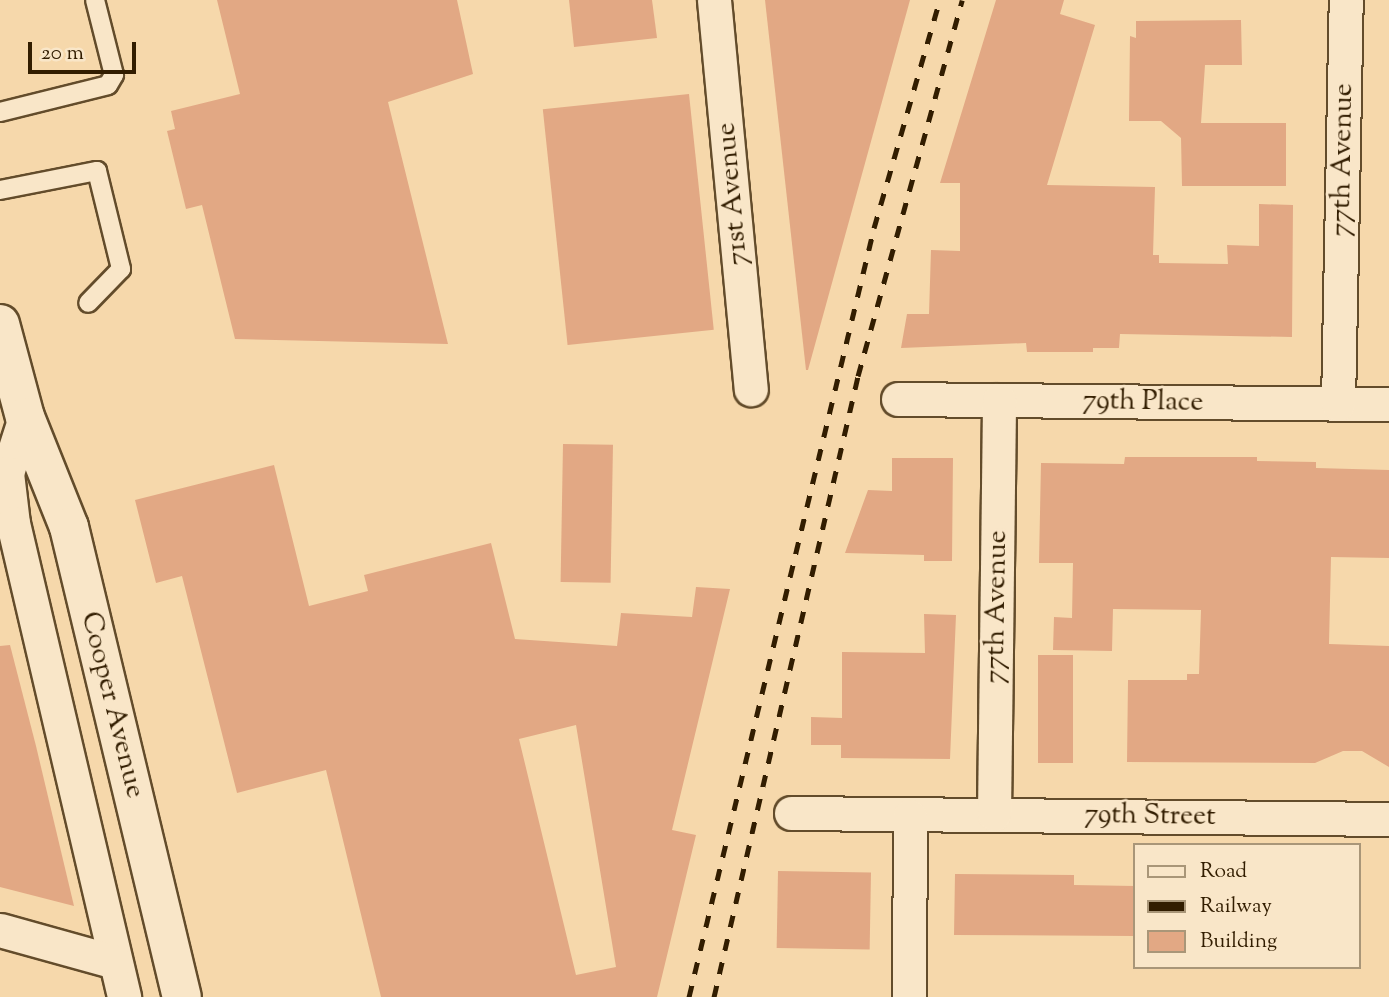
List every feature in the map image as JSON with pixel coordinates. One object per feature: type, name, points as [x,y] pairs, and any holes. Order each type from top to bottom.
[{"type":"main road","name":"Cooper Avenue","points":[[0,324],[13,421],[69,527],[182,997]]},
{"type":"street","name":"71st Avenue","points":[[714,0],[751,389]]},
{"type":"street","name":"77th Avenue","points":[[1338,404],[1346,0]]},
{"type":"street","name":"79th Place","points":[[898,399],[1389,404]]},
{"type":"street","name":"77th Avenue","points":[[994,814],[999,400]]},
{"type":"street","name":"Cooper Avenue","points":[[13,421],[7,473],[13,523],[124,997]]},
{"type":"street","name":"79th Street","points":[[791,813],[1389,819]]},
{"type":"street","points":[[909,997],[910,816]]},
{"type":"street","points":[[0,930],[115,962]]},
{"type":"lane","points":[[0,112],[108,85],[114,75],[96,0]]},
{"type":"lane","points":[[0,190],[97,171],[121,269],[88,303]]},
{"type":"building","points":[[217,0],[457,0],[473,74],[388,102],[448,344],[235,339],[202,205],[186,209],[167,131],[175,129],[171,111],[240,94]]},
{"type":"building","points":[[569,0],[652,0],[657,38],[574,47]]},
{"type":"building","points":[[765,0],[910,0],[808,370],[806,370]]},
{"type":"building","points":[[996,0],[1064,0],[1060,14],[1095,25],[1047,185],[1155,187],[1153,255],[1159,255],[1159,263],[1228,264],[1227,245],[1259,246],[1259,204],[1293,205],[1292,337],[1120,334],[1119,348],[1093,348],[1093,352],[1027,352],[1026,343],[901,348],[907,314],[929,314],[931,250],[960,251],[960,183],[940,183]]},
{"type":"building","points":[[1241,20],[1242,65],[1205,65],[1201,123],[1286,123],[1286,186],[1182,186],[1181,138],[1161,121],[1129,121],[1130,36],[1136,38],[1136,21]]},
{"type":"building","points":[[689,94],[714,330],[568,345],[543,109]]},
{"type":"building","points":[[563,444],[613,445],[611,583],[561,582]]},
{"type":"building","points":[[1125,457],[1257,457],[1257,461],[1316,462],[1316,468],[1389,470],[1389,558],[1331,557],[1329,644],[1389,646],[1389,767],[1362,751],[1343,751],[1315,763],[1127,762],[1128,680],[1187,680],[1187,674],[1199,674],[1201,610],[1113,609],[1112,651],[1053,650],[1054,617],[1072,618],[1073,563],[1039,563],[1041,463],[1124,464]]},
{"type":"building","points":[[892,458],[953,458],[952,561],[924,561],[924,555],[845,553],[868,490],[892,491]]},
{"type":"building","points":[[274,465],[309,606],[368,591],[364,575],[491,543],[515,639],[617,646],[621,613],[692,617],[696,587],[730,589],[672,830],[696,835],[657,997],[381,997],[326,770],[237,793],[182,576],[156,583],[135,500]],"holes":[[[576,725],[616,967],[576,975],[519,739]]]},
{"type":"building","points":[[924,614],[956,615],[950,759],[841,758],[841,745],[811,745],[811,717],[842,718],[842,652],[925,653]]},
{"type":"building","points":[[10,645],[74,906],[0,887],[0,646]]},
{"type":"building","points":[[1038,655],[1073,655],[1073,763],[1038,763]]},
{"type":"building","points":[[778,871],[871,873],[870,950],[777,948]]},
{"type":"building","points":[[955,874],[1074,875],[1074,885],[1134,886],[1134,936],[954,935]]},
{"type":"railway","points":[[689,997],[874,228],[940,0]]},
{"type":"railway","points":[[714,997],[858,376],[962,0]]}]
